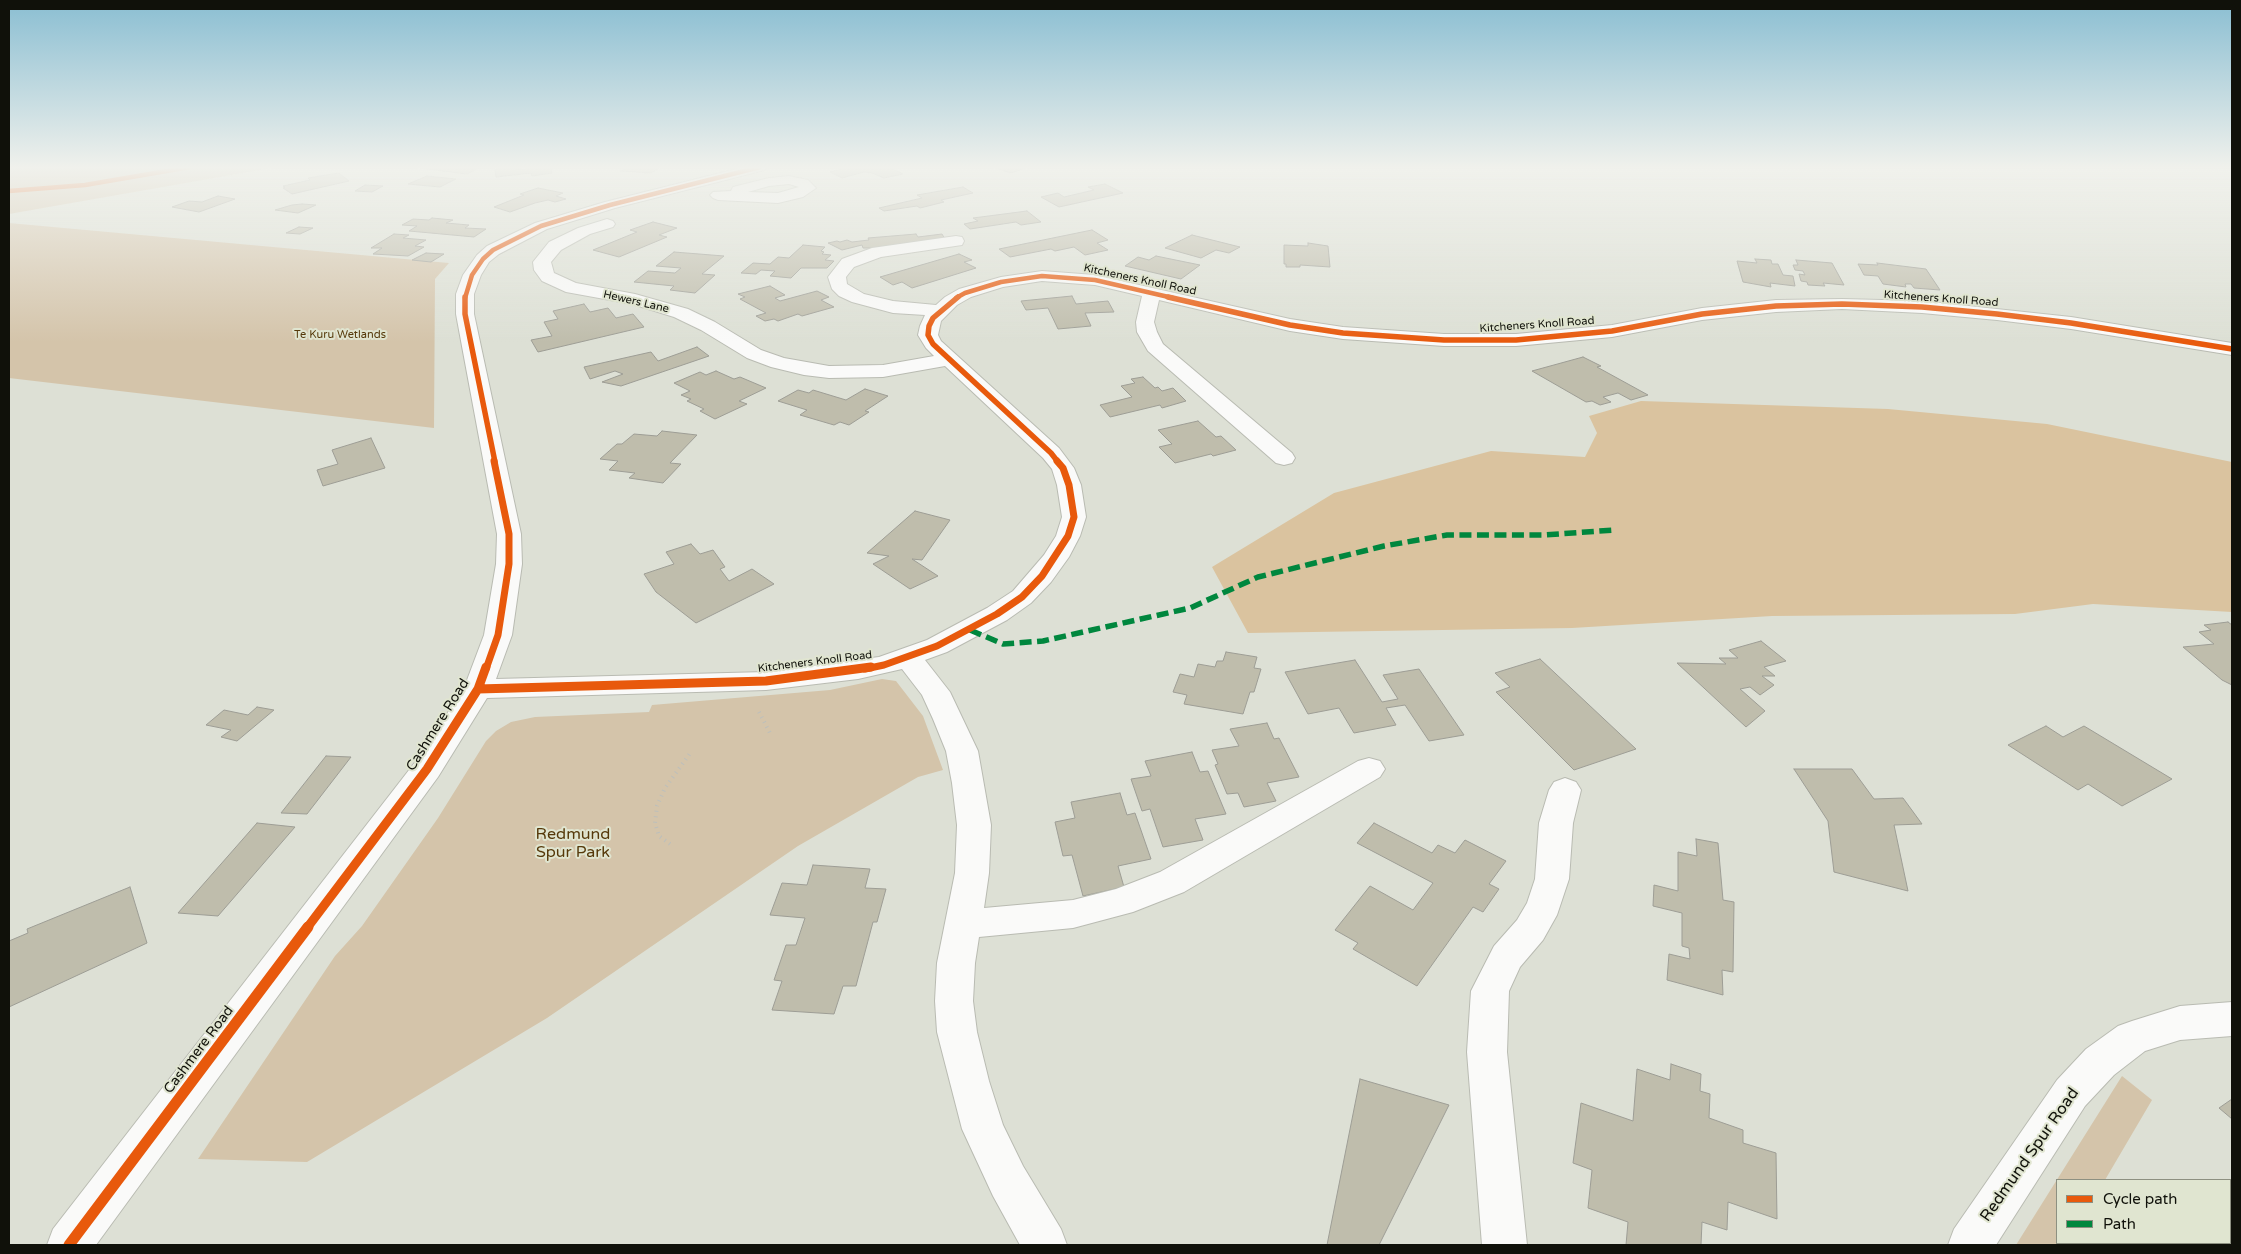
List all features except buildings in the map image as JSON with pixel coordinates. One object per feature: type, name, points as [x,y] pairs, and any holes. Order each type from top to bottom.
[{"type":"street","name":"Cashmere Road","points":[[69,1245],[427,769],[478,689],[498,634],[509,564],[509,534],[465,314],[465,294],[472,275],[483,259],[493,250],[543,226]]},
{"type":"street","name":"Hewers Lane","points":[[601,226],[576,234],[555,246],[542,262],[543,270],[548,277],[572,288],[641,301],[681,313],[708,326],[754,354],[778,363],[804,369],[829,372],[883,371],[950,359]]},
{"type":"street","points":[[938,311],[893,307],[858,298],[845,292],[838,285],[837,277],[848,263],[878,252],[956,241]]},
{"type":"street","name":"Kitcheners Knoll Road","points":[[478,689],[766,681],[858,670],[908,657],[937,646],[970,630],[1022,597],[1042,576],[1068,536],[1074,517],[1069,485],[1063,468],[933,344],[928,335],[929,326],[938,311],[951,300],[1001,282],[1042,276],[1095,280],[1290,325],[1343,333],[1444,340],[1516,340],[1612,331],[1702,314],[1776,306],[1842,304],[1922,307],[1997,314],[2071,323],[2232,349]]},
{"type":"street","points":[[1152,293],[1146,311],[1145,322],[1147,332],[1155,347],[1284,458]]},
{"type":"street","points":[[908,657],[935,692],[962,750],[974,825],[972,873],[956,963],[954,1001],[958,1032],[969,1081],[983,1129],[1008,1181],[1045,1245]]},
{"type":"street","points":[[962,922],[999,922],[1073,914],[1121,902],[1172,882],[1370,769]]},
{"type":"street","points":[[1504,1245],[1487,1052],[1490,991],[1507,957],[1530,930],[1544,905],[1552,879],[1556,823],[1565,790]]},
{"type":"street","name":"Redmund Spur Road","points":[[1970,1245],[2071,1093],[2100,1062],[2132,1038],[2180,1023],[2232,1019]]},
{"type":"path","points":[[759,712],[771,735]]},
{"type":"path","points":[[670,844],[659,836],[655,823],[657,806],[665,788],[691,752]]},
{"type":"green space","name":"Te Kuru Wetlands","points":[[9,226],[37,226],[449,263],[435,279],[434,428],[9,378]]},
{"type":"green space","name":"Redmund Spur Park","points":[[882,679],[896,681],[923,716],[943,770],[918,777],[798,846],[547,1018],[307,1162],[198,1159],[335,956],[362,926],[438,818],[486,741],[496,731],[511,722],[535,717],[649,712],[652,705],[830,690]]},
{"type":"green space","points":[[2122,1076],[2152,1100],[2106,1179],[2057,1179]]},
{"type":"green space","points":[[2056,1181],[2056,1244],[2068,1245],[2016,1245]]},
{"type":"shaded area","points":[[1641,401],[1888,409],[2047,424],[2232,462],[2232,612],[2093,604],[2015,614],[1772,616],[1572,628],[1248,633],[1212,567],[1334,493],[1491,451],[1585,457],[1597,433],[1589,416]]},
{"type":"marked path","points":[[970,630],[1003,644],[1043,641],[1190,608],[1258,577],[1384,546],[1447,535],[1543,535],[1615,530]]},
{"type":"cycle path","points":[[69,1245],[427,769],[478,689],[498,635],[509,564],[509,534],[465,314],[465,294],[472,275],[483,259],[493,250],[543,226]]},
{"type":"cycle path","points":[[478,689],[766,681],[858,670],[884,665],[937,646],[997,614],[1022,597],[1042,576],[1068,536],[1074,517],[1069,485],[1063,468],[1051,453],[933,344],[928,335],[929,326],[933,318],[951,301],[965,293],[1001,282],[1042,276],[1095,280],[1290,325],[1343,333],[1444,340],[1516,340],[1612,331],[1702,314],[1776,306],[1842,304],[1922,307],[1997,314],[2071,323],[2232,349]]}]
